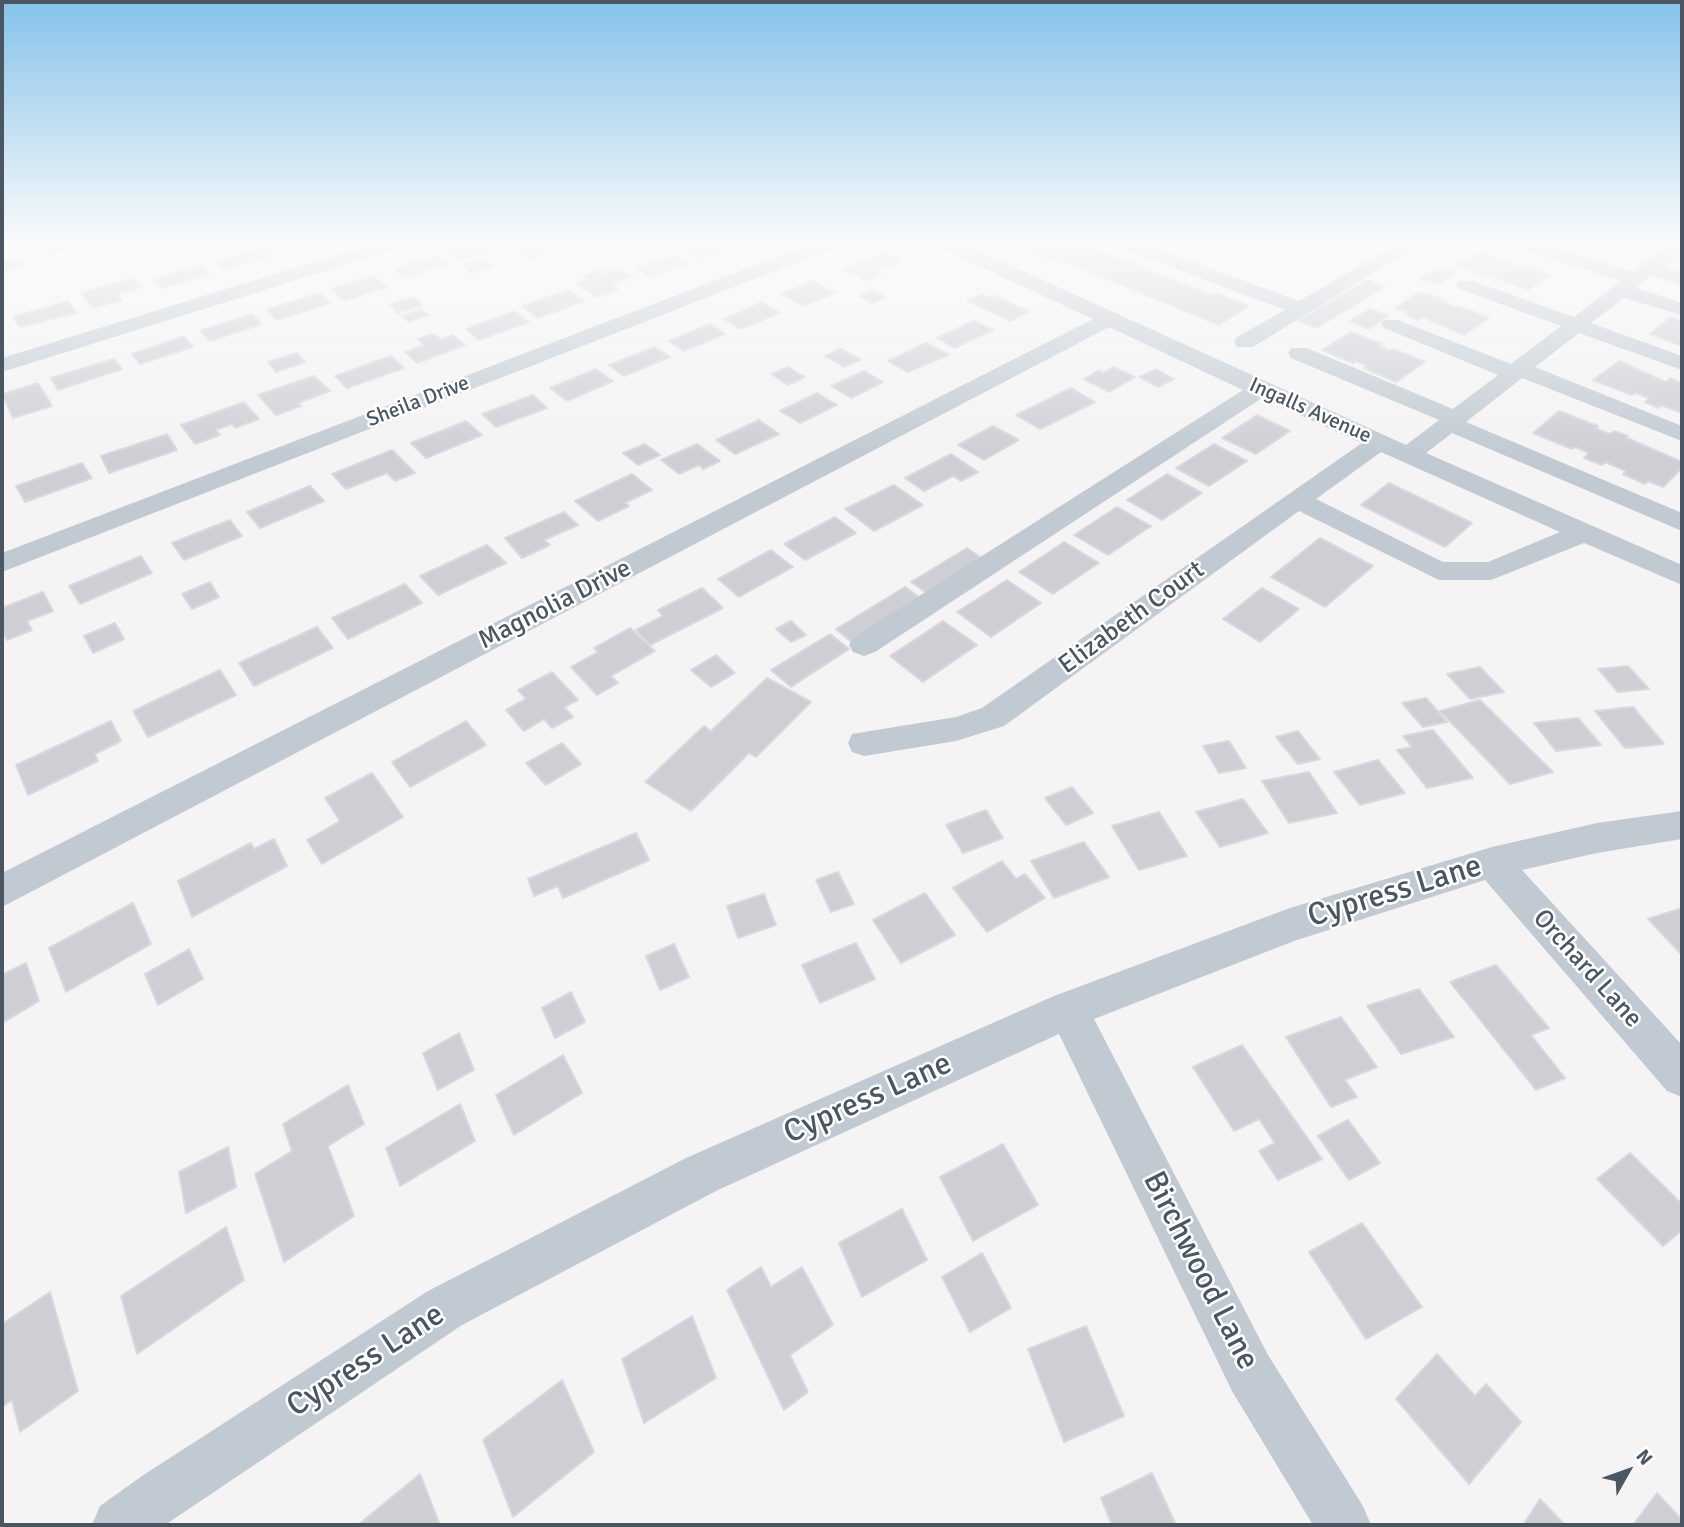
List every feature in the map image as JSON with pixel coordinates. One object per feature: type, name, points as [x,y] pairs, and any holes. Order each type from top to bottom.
[{"type":"street","points":[[2,365],[172,312]]},
{"type":"street","name":"Sheila Drive","points":[[2,563],[651,312]]},
{"type":"street","name":"Ingalls Avenue","points":[[1094,312],[1260,389],[1682,576]]},
{"type":"street","points":[[1245,342],[1295,312]]},
{"type":"street","points":[[1543,312],[1682,363]]},
{"type":"street","points":[[1408,455],[1591,312]]},
{"type":"street","name":"Magnolia Drive","points":[[2,891],[1109,319]]},
{"type":"street","points":[[1391,324],[1682,434]]},
{"type":"street","points":[[1299,353],[1682,523]]},
{"type":"street","points":[[864,645],[1260,389]]},
{"type":"street","name":"Elizabeth Court","points":[[863,743],[957,729],[993,716],[1379,442]]},
{"type":"street","points":[[1297,500],[1439,571],[1491,570],[1583,533]]},
{"type":"street","name":"Cypress Lane","points":[[119,1525],[445,1308],[702,1174],[1068,1010],[1290,925],[1492,862],[1597,838],[1682,825]]},
{"type":"street","name":"Orchard Lane","points":[[1492,862],[1682,1076]]},
{"type":"street","name":"Birchwood Lane","points":[[1068,1010],[1250,1373],[1344,1525]]},
{"type":"building","points":[[29,312],[77,313],[20,327],[13,317]]},
{"type":"building","points":[[268,312],[302,312],[277,320]]},
{"type":"building","points":[[412,312],[425,312],[428,315],[409,322],[402,316]]},
{"type":"building","points":[[512,312],[517,312],[529,322],[479,340],[466,329]]},
{"type":"building","points":[[530,312],[554,312],[538,318]]},
{"type":"building","points":[[739,312],[780,313],[740,329],[724,319]]},
{"type":"building","points":[[992,312],[1028,312],[1010,321]]},
{"type":"building","points":[[1188,312],[1239,312],[1219,325]]},
{"type":"building","points":[[1311,312],[1342,312],[1316,328],[1298,320]]},
{"type":"building","points":[[1364,312],[1379,312],[1389,316],[1368,329],[1349,321]]},
{"type":"building","points":[[1474,312],[1489,318],[1464,335],[1423,317],[1418,320],[1404,314]]},
{"type":"building","points":[[252,314],[262,324],[210,341],[200,331]]},
{"type":"building","points":[[1671,317],[1682,321],[1682,346],[1650,334]]},
{"type":"building","points":[[974,321],[993,330],[955,348],[937,338]]},
{"type":"building","points":[[710,324],[725,334],[684,351],[669,341]]},
{"type":"building","points":[[1351,332],[1382,344],[1379,346],[1390,351],[1393,349],[1425,362],[1396,382],[1364,368],[1367,366],[1356,361],[1353,363],[1322,350]]},
{"type":"building","points":[[434,334],[441,339],[453,335],[465,345],[417,363],[405,352],[424,345],[418,339]]},
{"type":"building","points":[[184,336],[193,347],[140,364],[132,354]]},
{"type":"building","points":[[926,343],[949,355],[907,372],[888,361]]},
{"type":"building","points":[[655,347],[670,357],[624,376],[609,365]]},
{"type":"building","points":[[841,349],[861,360],[844,367],[825,356]]},
{"type":"building","points":[[297,353],[305,362],[276,372],[268,362]]},
{"type":"building","points":[[391,356],[404,368],[347,388],[335,376]]},
{"type":"building","points":[[114,359],[122,369],[58,390],[51,378]]},
{"type":"building","points":[[1619,361],[1666,382],[1671,378],[1682,383],[1682,413],[1661,405],[1659,408],[1645,402],[1649,398],[1635,393],[1632,395],[1593,380]]},
{"type":"building","points":[[788,367],[805,377],[788,385],[771,374]]},
{"type":"building","points":[[1113,367],[1135,377],[1109,392],[1084,379],[1099,370],[1103,373]]},
{"type":"building","points":[[596,369],[613,381],[567,401],[550,388]]},
{"type":"building","points":[[1156,369],[1174,379],[1158,387],[1139,377]]},
{"type":"building","points":[[864,371],[883,382],[851,398],[831,386]]},
{"type":"building","points":[[314,376],[330,391],[276,415],[258,395]]},
{"type":"building","points":[[38,383],[52,406],[13,418],[2,394]]},
{"type":"building","points":[[1071,388],[1095,402],[1040,429],[1016,415]]},
{"type":"building","points":[[817,393],[837,405],[800,423],[780,411]]},
{"type":"building","points":[[533,395],[547,408],[496,427],[482,414]]},
{"type":"building","points":[[244,402],[259,419],[235,428],[232,424],[216,430],[220,435],[195,444],[181,425]]},
{"type":"building","points":[[1559,411],[1598,426],[1595,428],[1610,434],[1614,431],[1628,436],[1627,438],[1682,462],[1682,468],[1663,487],[1648,481],[1645,484],[1623,474],[1626,471],[1605,462],[1602,465],[1584,458],[1589,453],[1533,433]]},
{"type":"building","points":[[1257,415],[1290,431],[1256,454],[1222,438]]},
{"type":"building","points":[[759,420],[779,434],[735,454],[716,440]]},
{"type":"building","points":[[466,421],[482,435],[426,458],[411,443]]},
{"type":"building","points":[[993,426],[1019,440],[984,460],[958,445]]},
{"type":"building","points":[[167,434],[177,450],[109,473],[101,456]]},
{"type":"building","points":[[645,444],[660,455],[638,465],[623,453]]},
{"type":"building","points":[[697,444],[720,461],[703,469],[699,465],[679,474],[661,460]]},
{"type":"building","points":[[1214,444],[1247,461],[1209,486],[1176,468]]},
{"type":"building","points":[[392,450],[415,473],[395,481],[387,473],[346,489],[332,474]]},
{"type":"building","points":[[951,454],[978,472],[961,481],[953,476],[924,491],[905,478]]},
{"type":"building","points":[[82,463],[92,478],[25,502],[16,486]]},
{"type":"building","points":[[632,474],[652,490],[625,503],[629,506],[598,521],[575,501]]},
{"type":"building","points":[[1167,474],[1202,493],[1162,520],[1127,500]]},
{"type":"building","points":[[1389,483],[1472,523],[1445,547],[1361,505]]},
{"type":"building","points":[[894,485],[923,505],[874,531],[845,509]]},
{"type":"building","points":[[310,486],[324,501],[260,528],[247,512]]},
{"type":"building","points":[[1117,507],[1151,526],[1108,555],[1074,535]]},
{"type":"building","points":[[564,512],[578,525],[544,540],[550,545],[522,558],[505,538]]},
{"type":"building","points":[[835,517],[856,533],[805,560],[784,544]]},
{"type":"building","points":[[230,520],[242,536],[184,560],[172,543]]},
{"type":"building","points":[[1320,538],[1373,566],[1325,607],[1271,577]]},
{"type":"building","points":[[1064,542],[1099,563],[1053,594],[1019,572]]},
{"type":"building","points":[[487,545],[506,563],[438,595],[420,576]]},
{"type":"building","points":[[967,548],[986,561],[931,596],[911,582]]},
{"type":"building","points":[[771,550],[793,567],[739,597],[718,579]]},
{"type":"building","points":[[141,556],[152,573],[80,604],[69,586]]},
{"type":"building","points":[[1007,580],[1041,603],[991,637],[957,612]]},
{"type":"building","points":[[210,582],[219,597],[192,609],[182,594]]},
{"type":"building","points":[[405,584],[422,603],[348,639],[332,618]]},
{"type":"building","points":[[905,587],[923,600],[854,644],[836,629]]},
{"type":"building","points":[[702,588],[723,608],[650,645],[636,630],[663,616],[658,610]]},
{"type":"building","points":[[1262,588],[1299,609],[1260,642],[1223,619]]},
{"type":"building","points":[[43,592],[53,611],[27,621],[32,630],[7,640],[2,632],[2,608]]},
{"type":"building","points":[[791,621],[806,635],[791,642],[776,629]]},
{"type":"building","points":[[943,621],[977,645],[923,682],[890,656]]},
{"type":"building","points":[[115,623],[124,639],[93,653],[84,636]]},
{"type":"building","points":[[317,627],[333,648],[254,686],[239,663]]},
{"type":"building","points":[[630,628],[655,651],[611,676],[618,683],[597,695],[571,667],[598,652],[594,648]]},
{"type":"building","points":[[830,634],[849,649],[791,687],[771,670]]},
{"type":"building","points":[[716,655],[735,673],[711,687],[691,670]]},
{"type":"building","points":[[1628,666],[1649,689],[1618,692],[1598,669]]},
{"type":"building","points":[[1480,667],[1504,692],[1470,699],[1447,674]]},
{"type":"building","points":[[220,670],[236,695],[148,737],[133,711]]},
{"type":"building","points":[[552,672],[578,700],[564,707],[573,717],[552,728],[544,719],[524,731],[506,710],[526,699],[518,690]]},
{"type":"building","points":[[767,678],[811,702],[756,757],[749,753],[691,811],[645,782],[704,726],[711,731]]},
{"type":"building","points":[[1426,698],[1447,722],[1423,727],[1402,703]]},
{"type":"building","points":[[1480,700],[1553,772],[1510,784],[1440,711]]},
{"type":"building","points":[[1633,707],[1664,744],[1625,748],[1595,711]]},
{"type":"building","points":[[1578,718],[1601,745],[1556,751],[1534,723]]},
{"type":"building","points":[[111,721],[121,741],[95,754],[98,761],[28,795],[16,765]]},
{"type":"building","points":[[466,721],[486,745],[410,787],[392,762]]},
{"type":"building","points":[[1433,730],[1473,778],[1427,788],[1397,750],[1412,747],[1403,736]]},
{"type":"building","points":[[1298,731],[1320,759],[1298,764],[1276,737]]},
{"type":"building","points":[[1229,741],[1246,768],[1219,773],[1203,746]]},
{"type":"building","points":[[562,743],[581,764],[546,785],[526,763]]},
{"type":"building","points":[[1378,760],[1405,793],[1360,805],[1334,772]]},
{"type":"building","points":[[1309,772],[1337,813],[1289,823],[1262,781]]},
{"type":"building","points":[[372,773],[403,817],[322,864],[307,840],[340,821],[325,798]]},
{"type":"building","points":[[1072,787],[1093,813],[1066,825],[1045,798]]},
{"type":"building","points":[[1243,799],[1268,833],[1220,847],[1196,812]]},
{"type":"building","points":[[986,810],[1003,838],[963,853],[946,825]]},
{"type":"building","points":[[1159,812],[1187,856],[1139,870],[1112,826]]},
{"type":"building","points":[[636,833],[649,860],[563,898],[558,886],[534,896],[528,879]]},
{"type":"building","points":[[274,839],[287,866],[192,917],[178,881],[251,843],[254,849]]},
{"type":"building","points":[[1084,842],[1109,877],[1054,898],[1031,861]]},
{"type":"building","points":[[1002,861],[1016,879],[1025,874],[1045,898],[987,932],[953,888]]},
{"type":"building","points":[[838,872],[854,904],[831,912],[816,880]]},
{"type":"building","points":[[925,893],[955,935],[901,963],[873,920]]},
{"type":"building","points":[[764,894],[776,925],[738,938],[727,906]]},
{"type":"building","points":[[133,903],[151,944],[66,992],[49,948]]},
{"type":"building","points":[[1682,908],[1682,955],[1648,919]]},
{"type":"building","points":[[856,943],[875,979],[820,1003],[802,965]]},
{"type":"building","points":[[674,944],[689,977],[660,990],[646,956]]},
{"type":"building","points":[[189,949],[203,979],[158,1005],[145,974]]},
{"type":"building","points":[[26,963],[39,1001],[2,1023],[2,975]]},
{"type":"building","points":[[1496,965],[1549,1028],[1531,1035],[1565,1078],[1536,1090],[1450,982]]},
{"type":"building","points":[[1419,989],[1454,1037],[1401,1054],[1367,1006]]},
{"type":"building","points":[[571,992],[585,1022],[555,1038],[542,1008]]},
{"type":"building","points":[[1341,1017],[1377,1067],[1345,1080],[1357,1097],[1331,1107],[1286,1037]]},
{"type":"building","points":[[459,1033],[474,1070],[438,1090],[423,1053]]},
{"type":"building","points":[[1242,1045],[1322,1159],[1278,1180],[1259,1151],[1275,1143],[1259,1119],[1234,1131],[1193,1067]]},
{"type":"building","points":[[563,1055],[582,1093],[514,1135],[496,1095]]},
{"type":"building","points":[[348,1085],[364,1124],[328,1146],[354,1216],[284,1262],[255,1174],[292,1151],[283,1124]]},
{"type":"building","points":[[460,1104],[475,1141],[400,1186],[386,1148]]},
{"type":"building","points":[[1348,1120],[1380,1163],[1349,1180],[1318,1136]]},
{"type":"building","points":[[1003,1144],[1038,1205],[973,1241],[940,1177]]},
{"type":"building","points":[[228,1147],[236,1187],[186,1213],[179,1172]]},
{"type":"building","points":[[1630,1153],[1682,1204],[1682,1230],[1663,1246],[1597,1179]]},
{"type":"building","points":[[902,1209],[927,1260],[862,1297],[839,1243]]},
{"type":"building","points":[[1362,1223],[1422,1307],[1366,1339],[1309,1252]]},
{"type":"building","points":[[226,1227],[244,1280],[137,1354],[121,1296]]},
{"type":"building","points":[[982,1253],[1011,1308],[970,1332],[942,1277]]},
{"type":"building","points":[[761,1267],[771,1287],[802,1267],[833,1325],[790,1355],[808,1392],[784,1410],[727,1290]]},
{"type":"building","points":[[50,1292],[78,1391],[20,1432],[12,1400],[2,1407],[2,1324]]},
{"type":"building","points":[[692,1316],[716,1378],[644,1423],[622,1359]]},
{"type":"building","points":[[1086,1326],[1124,1416],[1064,1442],[1028,1349]]},
{"type":"building","points":[[1437,1354],[1475,1396],[1486,1384],[1521,1422],[1469,1484],[1396,1399]]},
{"type":"building","points":[[562,1380],[594,1452],[513,1517],[483,1440]]},
{"type":"building","points":[[1152,1473],[1176,1525],[1112,1525],[1101,1498]]},
{"type":"building","points":[[420,1474],[440,1525],[358,1525]]},
{"type":"building","points":[[1657,1493],[1682,1520],[1682,1525],[1633,1525]]},
{"type":"building","points":[[1540,1499],[1565,1525],[1523,1525]]}]
